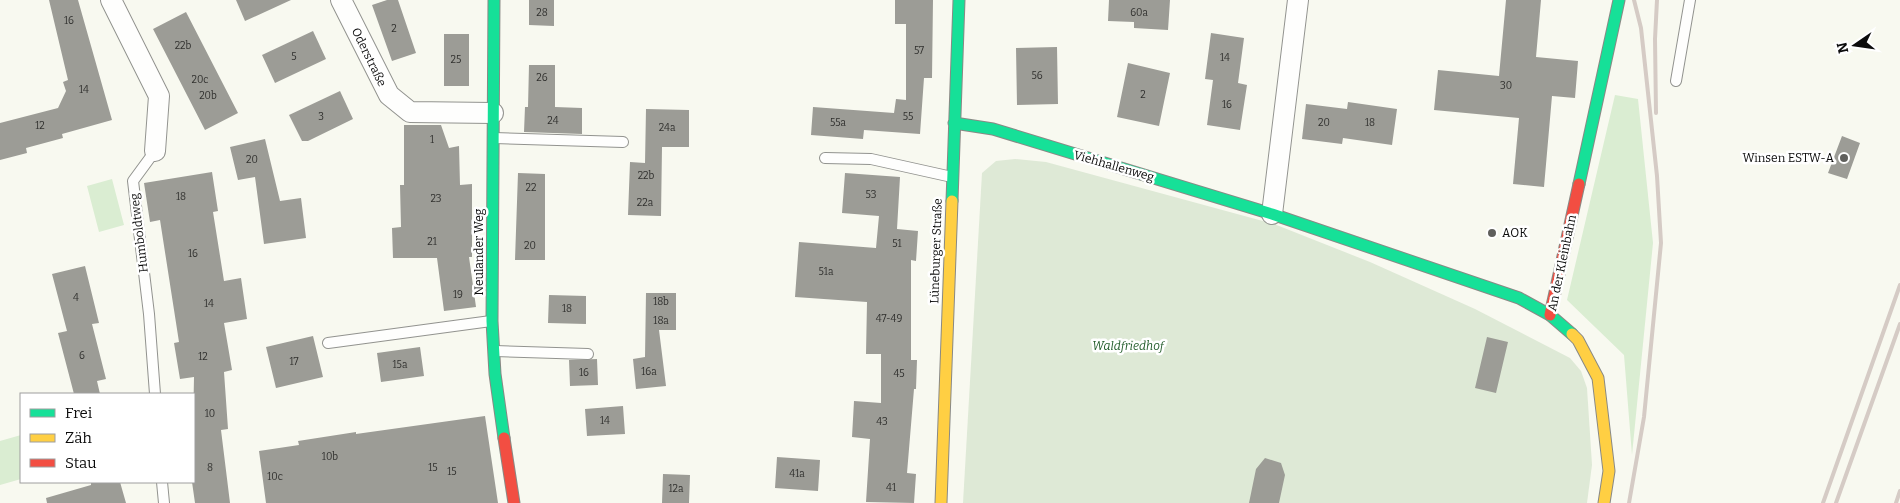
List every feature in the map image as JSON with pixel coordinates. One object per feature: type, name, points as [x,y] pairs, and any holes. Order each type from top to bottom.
[{"type":"street","name":"Humboldtweg","points":[[111,0],[159,96],[154,151]]},
{"type":"street","name":"Oderstraße","points":[[341,0],[388,96],[410,112],[493,113]]},
{"type":"street","name":"Neulander Weg","points":[[494,0],[492,321],[494,374],[514,503]]},
{"type":"street","name":"Lüneburger Straße","points":[[941,503],[959,0]]},
{"type":"street","points":[[1272,214],[1298,0]]},
{"type":"street","name":"An der Kleinbahn","points":[[1604,503],[1609,471],[1598,378],[1578,340],[1550,315],[1615,3]]},
{"type":"street","name":"Viehhallenweg","points":[[954,123],[993,129],[1272,214],[1519,298],[1550,315]]},
{"type":"lane","points":[[1676,81],[1690,0]]},
{"type":"lane","points":[[493,138],[622,142]]},
{"type":"lane","name":"Humboldtweg","points":[[154,151],[132,181],[148,314],[155,393]]},
{"type":"lane","points":[[824,158],[871,159],[953,177]]},
{"type":"lane","points":[[328,343],[492,321]]},
{"type":"lane","points":[[494,351],[588,354]]},
{"type":"lane","points":[[162,483],[164,503]]},
{"type":"green space","points":[[1615,95],[1638,99],[1653,243],[1632,455],[1624,355],[1567,300]]},
{"type":"green space","name":"Waldfriedhof","points":[[1015,159],[1046,162],[1274,224],[1370,262],[1475,309],[1570,358],[1581,371],[1587,388],[1592,465],[1587,503],[963,503],[982,173],[996,161]]},
{"type":"green space","points":[[112,179],[124,225],[99,232],[87,186]]},
{"type":"green space","points":[[20,435],[20,479],[0,485],[0,441]]},
{"type":"building","points":[[49,0],[78,0],[112,120],[62,134],[63,138],[26,148],[27,153],[0,160],[0,123],[58,108],[66,91],[63,82],[68,80]]},
{"type":"building","points":[[236,0],[291,0],[245,21]]},
{"type":"building","points":[[387,0],[398,0],[416,53],[392,61],[372,5]]},
{"type":"building","points":[[529,0],[554,0],[554,26],[529,25]]},
{"type":"building","points":[[895,0],[933,0],[932,78],[924,78],[920,134],[864,130],[863,139],[811,135],[813,107],[894,113],[896,99],[906,100],[906,24],[895,24]]},
{"type":"building","points":[[1109,0],[1170,0],[1168,30],[1134,28],[1134,22],[1108,21]]},
{"type":"building","points":[[1506,0],[1541,0],[1536,57],[1578,61],[1575,98],[1552,96],[1544,187],[1513,184],[1519,118],[1434,110],[1438,70],[1499,76]]},
{"type":"building","points":[[186,12],[238,113],[205,130],[153,29]]},
{"type":"building","points":[[313,31],[326,59],[275,83],[262,55]]},
{"type":"building","points":[[1211,33],[1244,38],[1238,83],[1247,85],[1240,130],[1207,125],[1213,80],[1205,79]]},
{"type":"building","points":[[444,34],[469,34],[469,86],[444,86]]},
{"type":"building","points":[[1057,47],[1058,104],[1017,105],[1016,48]]},
{"type":"building","points":[[1128,63],[1170,73],[1159,126],[1117,117]]},
{"type":"building","points":[[529,65],[555,65],[555,107],[582,108],[582,134],[524,132],[525,107],[528,107]]},
{"type":"building","points":[[340,91],[353,119],[308,141],[302,141],[289,115]]},
{"type":"building","points":[[1348,102],[1397,109],[1392,145],[1343,138],[1342,144],[1302,139],[1306,104],[1347,109]]},
{"type":"building","points":[[646,109],[689,110],[689,147],[662,147],[661,216],[628,215],[630,162],[645,163]]},
{"type":"building","points":[[404,125],[441,125],[449,148],[459,146],[460,185],[472,184],[472,257],[469,257],[476,307],[444,311],[437,258],[393,258],[392,228],[401,227],[400,185],[404,185]]},
{"type":"building","name":"Winsen ESTW-A","points":[[1842,136],[1860,143],[1847,179],[1828,173]]},
{"type":"building","points":[[265,139],[280,201],[301,198],[306,238],[264,244],[255,177],[238,180],[230,147]]},
{"type":"building","points":[[212,172],[218,211],[213,212],[224,281],[241,278],[247,319],[224,323],[232,370],[224,372],[228,429],[221,430],[230,503],[195,503],[192,483],[195,483],[194,377],[180,379],[174,343],[179,342],[160,220],[150,222],[144,183]]},
{"type":"building","points":[[518,173],[545,174],[545,260],[515,260]]},
{"type":"building","points":[[845,173],[900,177],[897,229],[918,231],[916,261],[911,260],[911,360],[917,360],[916,389],[914,389],[907,473],[916,474],[914,503],[866,502],[870,439],[852,437],[854,401],[881,403],[881,354],[866,354],[867,302],[795,297],[799,242],[876,248],[879,216],[842,213]]},
{"type":"building","points":[[85,266],[99,323],[92,324],[106,379],[97,381],[100,393],[74,393],[58,333],[67,331],[52,274]]},
{"type":"building","points":[[646,293],[676,293],[676,330],[659,330],[666,386],[636,389],[633,359],[645,357]]},
{"type":"building","points":[[549,295],[586,296],[586,324],[548,323]]},
{"type":"building","points":[[313,336],[323,377],[276,388],[266,347]]},
{"type":"building","points":[[1487,337],[1508,342],[1496,393],[1475,388]]},
{"type":"building","points":[[420,347],[424,376],[381,382],[377,353]]},
{"type":"building","points":[[597,359],[598,385],[570,386],[569,360]]},
{"type":"building","points":[[623,406],[625,434],[587,436],[585,409]]},
{"type":"building","points":[[485,416],[498,503],[266,503],[259,451],[299,445],[298,441],[356,432],[356,434]]},
{"type":"building","points":[[777,457],[820,460],[818,491],[775,488]]},
{"type":"building","points":[[1265,458],[1281,463],[1285,475],[1279,503],[1249,503],[1256,469]]},
{"type":"building","points":[[663,474],[690,475],[689,503],[662,503]]},
{"type":"building","points":[[91,483],[120,483],[126,503],[47,503],[46,498],[91,485]]},
{"type":"railway","points":[[1629,503],[1644,417],[1661,243],[1657,176],[1641,28],[1634,0]]},
{"type":"railway","points":[[1656,113],[1655,39],[1657,0]]},
{"type":"railway","points":[[1823,503],[1900,285]]},
{"type":"railway","points":[[1836,503],[1900,324]]},
{"type":"railway","points":[[1896,503],[1900,491]]},
{"type":"traffic: fast","points":[[494,0],[492,321],[495,374],[504,438]]},
{"type":"traffic: fast","points":[[952,201],[959,0]]},
{"type":"traffic: fast","points":[[1579,184],[1619,0]]},
{"type":"traffic: fast","points":[[954,123],[993,129],[1272,214],[1519,298],[1550,315],[1572,334]]},
{"type":"traffic: slow","points":[[941,503],[952,201]]},
{"type":"traffic: slow","points":[[1572,334],[1578,340],[1598,378],[1609,471],[1604,503]]},
{"type":"traffic: jam","points":[[1550,315],[1579,184]]},
{"type":"traffic: jam","points":[[504,438],[514,503]]},
{"type":"place","name":"Winsen ESTW-A","points":[[1844,158]]},
{"type":"place","name":"AOK","points":[[1492,233]]}]
